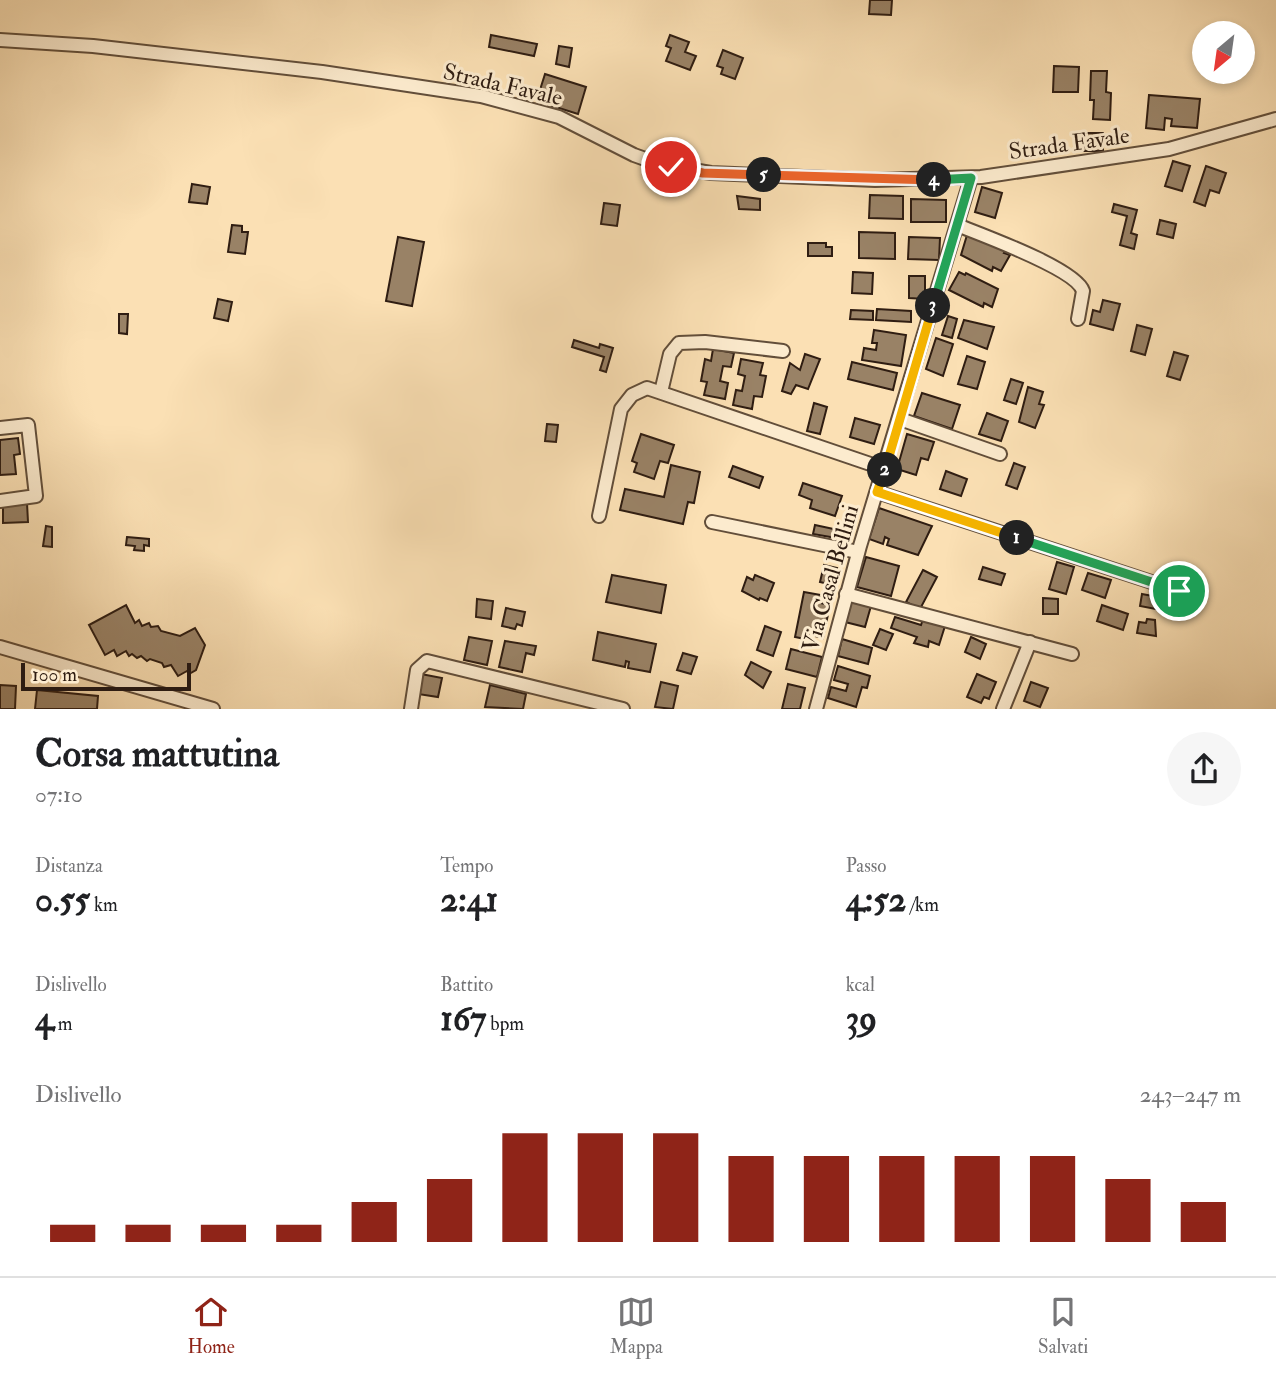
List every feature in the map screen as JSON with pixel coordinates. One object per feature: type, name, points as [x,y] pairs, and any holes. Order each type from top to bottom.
[{"type":"street","name":"Strada Favale","points":[[0,40],[93,46],[309,71],[481,96],[549,114],[643,158],[690,171],[861,179],[971,178],[1169,149],[1276,119]]},
{"type":"street","name":"Via Casal Bellini","points":[[816,709],[846,593],[971,178]]},
{"type":"street","points":[[957,225],[1052,266],[1077,282],[1083,291],[1078,319]]},
{"type":"street","points":[[661,392],[670,354],[679,343],[705,342],[783,351]]},
{"type":"street","points":[[599,516],[623,405],[632,394],[643,389],[661,392],[885,469]]},
{"type":"street","points":[[900,419],[1000,454]]},
{"type":"street","points":[[0,428],[28,425],[36,496],[0,501]]},
{"type":"street","points":[[877,492],[1179,591]]},
{"type":"street","points":[[712,522],[858,552]]},
{"type":"street","points":[[846,593],[1072,654]]},
{"type":"street","points":[[1003,709],[1030,642]]},
{"type":"street","points":[[0,647],[213,709]]},
{"type":"street","points":[[411,709],[417,670],[427,662],[623,709]]},
{"type":"building","points":[[870,0],[892,0],[891,15],[869,14]]},
{"type":"building","points":[[491,35],[537,44],[534,56],[489,47]]},
{"type":"building","points":[[670,35],[689,42],[685,52],[696,56],[690,70],[666,61],[671,48],[666,46]]},
{"type":"building","points":[[559,46],[572,48],[569,67],[556,64]]},
{"type":"building","points":[[723,50],[743,58],[735,79],[721,74],[723,68],[717,66]]},
{"type":"building","points":[[1054,66],[1079,67],[1078,92],[1053,92]]},
{"type":"building","points":[[1091,71],[1107,71],[1106,92],[1111,93],[1110,120],[1093,119],[1094,100],[1090,100]]},
{"type":"building","points":[[545,74],[586,87],[578,114],[543,103],[545,95],[539,93]]},
{"type":"building","points":[[1149,95],[1200,99],[1197,128],[1171,126],[1172,119],[1165,118],[1164,130],[1146,128]]},
{"type":"building","points":[[1084,133],[1103,133],[1103,151],[1084,151]]},
{"type":"building","points":[[1173,161],[1190,166],[1182,191],[1165,186]]},
{"type":"building","points":[[1206,166],[1226,173],[1219,193],[1210,190],[1205,206],[1194,202]]},
{"type":"building","points":[[192,184],[210,187],[207,204],[189,202]]},
{"type":"building","points":[[982,187],[1002,193],[995,218],[975,212]]},
{"type":"building","points":[[870,195],[903,196],[903,219],[869,218]]},
{"type":"building","points":[[737,196],[760,199],[760,210],[739,209]]},
{"type":"building","points":[[911,199],[946,200],[946,222],[911,222]]},
{"type":"building","points":[[604,203],[620,205],[617,226],[601,224]]},
{"type":"building","points":[[1114,204],[1137,210],[1131,233],[1137,235],[1134,249],[1120,245],[1127,216],[1112,212]]},
{"type":"building","points":[[1160,220],[1176,224],[1173,238],[1157,234]]},
{"type":"building","points":[[232,225],[242,226],[242,232],[248,232],[245,254],[228,252]]},
{"type":"building","points":[[859,232],[895,233],[895,259],[859,258]]},
{"type":"building","points":[[967,235],[1006,250],[1004,253],[1010,255],[1001,271],[993,267],[992,271],[961,255]]},
{"type":"building","points":[[398,237],[424,242],[412,306],[386,301]]},
{"type":"building","points":[[909,237],[940,238],[939,260],[908,259]]},
{"type":"building","points":[[808,243],[826,243],[826,247],[832,247],[832,256],[808,256]]},
{"type":"building","points":[[853,272],[873,273],[872,294],[852,293]]},
{"type":"building","points":[[959,272],[998,289],[992,307],[984,303],[983,307],[949,290]]},
{"type":"building","points":[[909,276],[925,276],[925,299],[909,298]]},
{"type":"building","points":[[218,299],[232,302],[228,321],[214,318]]},
{"type":"building","points":[[1103,300],[1120,304],[1113,330],[1090,324],[1093,310],[1100,312]]},
{"type":"building","points":[[877,309],[911,311],[911,322],[876,320]]},
{"type":"building","points":[[851,310],[873,311],[873,320],[850,319]]},
{"type":"building","points":[[119,314],[128,314],[127,334],[119,333]]},
{"type":"building","points":[[948,316],[957,319],[952,338],[942,335]]},
{"type":"building","points":[[964,320],[994,327],[987,349],[958,338]]},
{"type":"building","points":[[1137,325],[1152,329],[1145,355],[1131,351]]},
{"type":"building","points":[[874,330],[906,335],[901,366],[862,360],[864,348],[876,350],[877,343],[872,343]]},
{"type":"building","points":[[936,338],[953,344],[943,376],[926,369]]},
{"type":"building","points":[[574,340],[599,348],[600,344],[613,348],[606,372],[600,370],[604,357],[572,347]]},
{"type":"building","points":[[713,349],[734,353],[731,367],[723,366],[720,381],[728,383],[725,399],[704,395],[707,382],[701,381],[705,359],[711,361]]},
{"type":"building","points":[[1174,352],[1188,356],[1180,380],[1167,376]]},
{"type":"building","points":[[805,354],[820,359],[808,389],[796,385],[791,394],[782,391],[790,363],[800,370]]},
{"type":"building","points":[[967,356],[985,362],[977,389],[958,384]]},
{"type":"building","points":[[741,359],[763,363],[760,375],[766,376],[762,397],[754,396],[752,409],[733,405],[736,390],[742,391],[745,376],[738,374]]},
{"type":"building","points":[[852,362],[897,373],[893,390],[848,379]]},
{"type":"building","points":[[1011,379],[1023,383],[1016,404],[1004,400]]},
{"type":"building","points":[[1028,387],[1043,392],[1039,404],[1044,405],[1035,428],[1019,422]]},
{"type":"building","points":[[922,393],[960,405],[952,429],[914,416]]},
{"type":"building","points":[[814,403],[827,407],[820,434],[807,431]]},
{"type":"building","points":[[987,413],[1008,421],[1001,441],[979,434]]},
{"type":"building","points":[[855,418],[880,425],[874,444],[850,437]]},
{"type":"building","points":[[547,424],[558,425],[556,442],[545,441]]},
{"type":"building","points":[[641,434],[674,445],[668,463],[660,461],[654,479],[634,472],[637,463],[632,461]]},
{"type":"building","points":[[907,434],[934,442],[928,460],[921,458],[916,475],[897,469]]},
{"type":"building","points":[[18,438],[20,454],[14,455],[16,474],[0,475],[0,440]]},
{"type":"building","points":[[1014,463],[1025,467],[1017,489],[1006,485]]},
{"type":"building","points":[[671,465],[700,472],[694,503],[688,502],[683,524],[620,510],[625,489],[664,497]]},
{"type":"building","points":[[733,466],[763,477],[759,488],[729,477]]},
{"type":"building","points":[[946,471],[967,479],[961,496],[940,489]]},
{"type":"building","points":[[803,483],[842,496],[835,516],[810,508],[812,500],[799,495]]},
{"type":"building","points":[[27,503],[28,522],[3,523],[3,504]]},
{"type":"building","points":[[879,508],[932,526],[918,555],[887,545],[889,539],[885,537],[883,544],[869,539]]},
{"type":"building","points":[[815,525],[843,531],[842,539],[813,534]]},
{"type":"building","points":[[46,526],[52,527],[52,547],[43,546]]},
{"type":"building","points":[[127,537],[149,539],[149,546],[144,545],[144,551],[134,550],[135,546],[126,545]]},
{"type":"building","points":[[866,557],[899,566],[891,596],[857,587]]},
{"type":"building","points":[[1057,562],[1074,567],[1066,594],[1049,589]]},
{"type":"building","points":[[824,565],[837,568],[833,585],[820,582]]},
{"type":"building","points":[[983,567],[1005,574],[1001,585],[979,579]]},
{"type":"building","points":[[923,570],[937,577],[920,609],[906,602]]},
{"type":"building","points":[[1088,573],[1111,580],[1105,598],[1082,590]]},
{"type":"building","points":[[612,575],[666,585],[661,613],[606,602]]},
{"type":"building","points":[[755,575],[774,583],[767,601],[742,591],[747,577],[753,580]]},
{"type":"building","points":[[804,592],[821,595],[820,603],[830,605],[823,638],[807,634],[805,639],[795,637]]},
{"type":"building","points":[[1142,594],[1179,601],[1177,613],[1140,606]]},
{"type":"building","points":[[1043,598],[1058,599],[1058,614],[1043,614]]},
{"type":"building","points":[[477,599],[493,601],[491,619],[476,617]]},
{"type":"building","points":[[852,600],[871,606],[865,627],[845,622]]},
{"type":"building","points":[[126,605],[135,623],[139,620],[142,626],[149,623],[151,627],[158,626],[161,631],[180,636],[195,628],[205,645],[196,670],[178,676],[171,665],[164,667],[162,663],[150,659],[147,661],[141,656],[129,656],[126,651],[117,656],[114,650],[105,655],[89,625]]},
{"type":"building","points":[[1102,605],[1128,614],[1123,630],[1097,621]]},
{"type":"building","points":[[506,608],[525,612],[522,626],[517,624],[515,629],[502,626]]},
{"type":"building","points":[[895,617],[921,625],[923,619],[945,626],[939,645],[929,641],[928,647],[914,643],[917,637],[891,628]]},
{"type":"building","points":[[1147,619],[1155,620],[1156,636],[1137,633],[1139,622],[1146,623]]},
{"type":"building","points":[[765,626],[781,632],[773,656],[757,650]]},
{"type":"building","points":[[880,629],[893,634],[886,650],[873,645]]},
{"type":"building","points":[[598,632],[656,644],[650,672],[628,668],[629,662],[626,661],[625,667],[593,660]]},
{"type":"building","points":[[469,637],[492,641],[487,665],[464,660]]},
{"type":"building","points":[[971,637],[986,644],[980,659],[965,652]]},
{"type":"building","points":[[842,639],[872,648],[868,664],[838,656]]},
{"type":"building","points":[[505,641],[536,646],[534,655],[526,653],[522,672],[499,667]]},
{"type":"building","points":[[791,649],[822,657],[817,677],[786,669]]},
{"type":"building","points":[[683,653],[697,657],[691,674],[677,670]]},
{"type":"building","points":[[751,662],[771,672],[763,688],[745,675]]},
{"type":"building","points":[[838,666],[870,676],[867,688],[862,687],[856,707],[828,698],[831,687],[846,691],[848,684],[834,680]]},
{"type":"building","points":[[421,674],[442,678],[438,697],[418,694]]},
{"type":"building","points":[[977,674],[996,682],[989,699],[984,697],[981,703],[967,697]]},
{"type":"building","points":[[661,682],[678,686],[673,709],[655,707]]},
{"type":"building","points":[[1031,682],[1048,688],[1040,707],[1024,701]]},
{"type":"building","points":[[788,684],[805,688],[800,709],[782,709]]},
{"type":"building","points":[[0,685],[16,686],[15,709],[0,709]]},
{"type":"building","points":[[490,685],[526,694],[523,709],[485,707]]},
{"type":"building","points":[[37,690],[98,696],[97,709],[35,709]]},
{"type":"route","points":[[671,167],[711,173],[847,179],[971,178],[877,492],[1179,591]]}]
